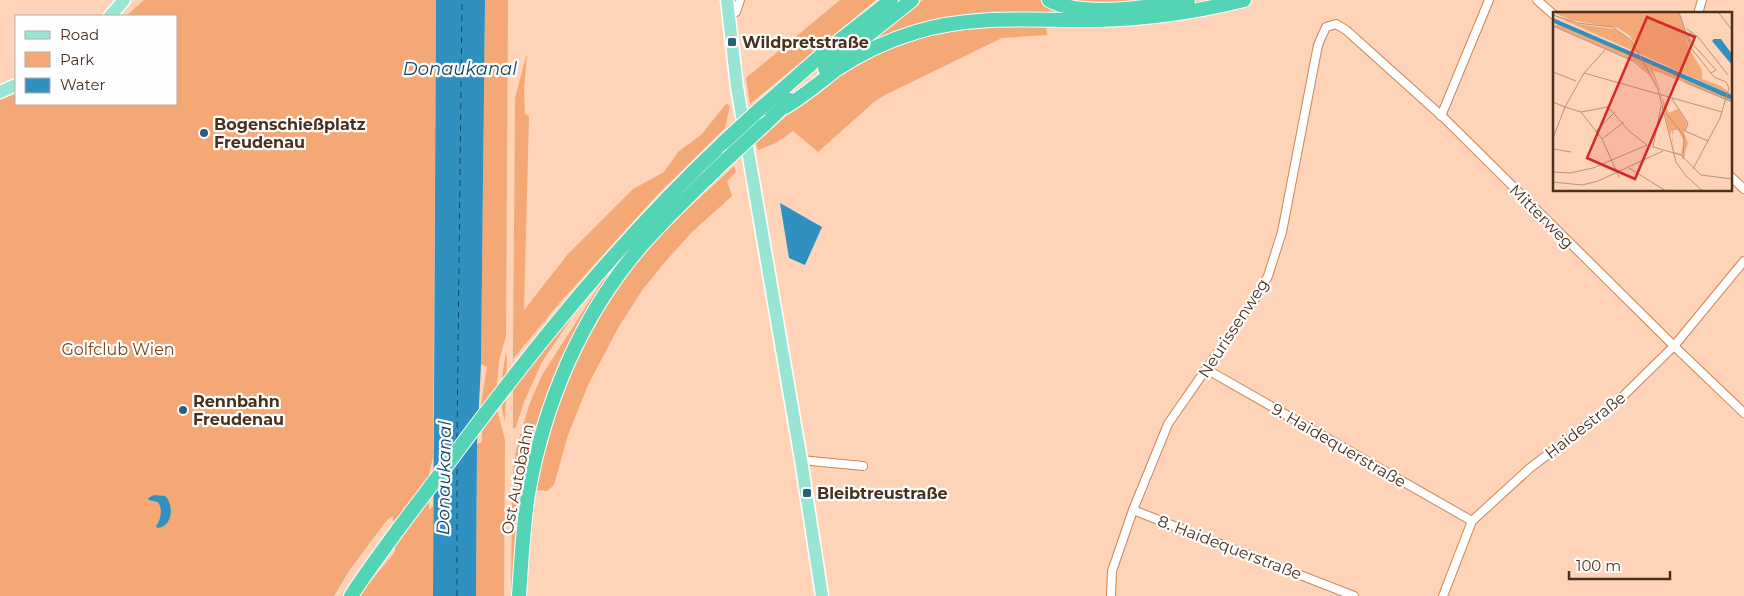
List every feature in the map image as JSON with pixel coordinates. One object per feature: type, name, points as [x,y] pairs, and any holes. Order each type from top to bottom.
[{"type":"highway","points":[[351,596],[386,546],[532,351],[580,293],[632,235],[760,108],[882,5],[891,0]]},
{"type":"highway","points":[[785,107],[796,93],[912,0]]},
{"type":"highway","points":[[1049,0],[1070,7],[1099,9],[1153,6],[1188,0]]},
{"type":"highway","points":[[785,107],[838,69],[868,52],[895,39],[930,28],[980,21],[1099,20],[1156,17],[1244,0]]},
{"type":"highway","name":"Ost Autobahn","points":[[519,596],[528,495],[538,449],[552,402],[568,361],[587,324],[636,254],[686,199],[785,107]]},
{"type":"main road","points":[[111,15],[124,0]]},
{"type":"main road","points":[[728,0],[737,87],[801,460],[822,596]]},
{"type":"main road","points":[[0,92],[15,85]]},
{"type":"street","points":[[729,14],[736,12],[740,0]]},
{"type":"street","points":[[1441,116],[1489,0]]},
{"type":"street","points":[[1537,0],[1553,14]]},
{"type":"street","name":"Mitterweg","points":[[1336,24],[1346,30],[1441,116],[1744,413]]},
{"type":"street","name":"Neurissenweg","points":[[1111,596],[1112,572],[1133,510],[1168,424],[1258,294],[1268,276],[1282,232],[1318,45],[1326,27],[1336,24]]},
{"type":"street","points":[[1732,178],[1744,189]]},
{"type":"street","name":"Haidestraße","points":[[1443,596],[1472,520],[1530,468],[1617,402],[1674,346],[1744,261]]},
{"type":"street","name":"9. Haidequerstraße","points":[[1206,369],[1472,520]]},
{"type":"street","points":[[801,460],[863,466]]},
{"type":"street","name":"8. Haidequerstraße","points":[[1133,510],[1354,596]]},
{"type":"green space","name":"Rennbahn Freudenau","points":[[144,0],[436,0],[433,457],[429,474],[429,510],[433,506],[433,596],[358,596],[395,552],[393,516],[387,520],[349,571],[334,596],[0,596],[0,99],[15,92],[15,105],[178,105],[178,15],[127,15]]},
{"type":"green space","points":[[485,0],[508,0],[506,336],[499,361],[497,383],[497,409],[505,440],[504,596],[476,596],[477,444],[482,442],[481,404],[487,367],[481,364]]},
{"type":"green space","points":[[840,0],[876,0],[750,104],[746,78]]},
{"type":"green space","points":[[923,0],[1045,0],[1057,7],[1227,0],[1165,11],[996,16],[858,50]]},
{"type":"green space","points":[[1062,0],[1162,0],[1097,5]]},
{"type":"green space","points":[[973,25],[1046,25],[1047,35],[1002,38],[885,95],[874,102],[818,152],[793,131],[776,143],[758,150],[756,143],[791,112],[828,82],[867,56],[909,38]]},
{"type":"green space","points":[[527,53],[524,90],[525,114],[529,116],[524,310],[568,254],[633,189],[664,172],[678,152],[701,135],[726,104],[730,105],[725,128],[658,194],[562,300],[513,359],[515,98]]},
{"type":"green space","points":[[734,166],[736,172],[727,181],[732,196],[692,232],[665,262],[643,289],[618,328],[588,385],[568,435],[554,485],[547,491],[537,490],[545,445],[547,446],[555,419],[576,365],[602,314],[634,267],[652,245]]},
{"type":"green space","points":[[707,170],[632,250],[536,434],[528,434],[534,440],[514,596],[511,596],[512,481],[516,450],[529,405],[542,375],[611,268],[702,172]]},
{"type":"green space","points":[[588,293],[542,362],[524,402],[516,427],[513,429],[513,388]]},
{"type":"green space","points":[[506,353],[507,356],[505,421],[501,396]]},
{"type":"water","name":"Donaukanal","points":[[436,0],[485,0],[476,596],[433,596]]},
{"type":"water","points":[[780,203],[822,227],[805,265],[789,258]]},
{"type":"water","points":[[154,495],[165,496],[171,510],[166,524],[157,528],[156,526],[161,514],[160,508],[158,502],[148,498]]},
{"type":"ferry route","points":[[457,439],[462,0]]},
{"type":"ferry route","points":[[457,461],[457,596]]},
{"type":"place","name":"Wildpretstraße","points":[[732,42]]},
{"type":"place","name":"Bogenschießplatz Freudenau","points":[[204,133]]},
{"type":"place","name":"Rennbahn Freudenau","points":[[183,410]]},
{"type":"place","name":"Bleibtreustraße","points":[[807,493]]},
{"type":"park label","name":"Golfclub Wien","points":[[118,349]]}]
